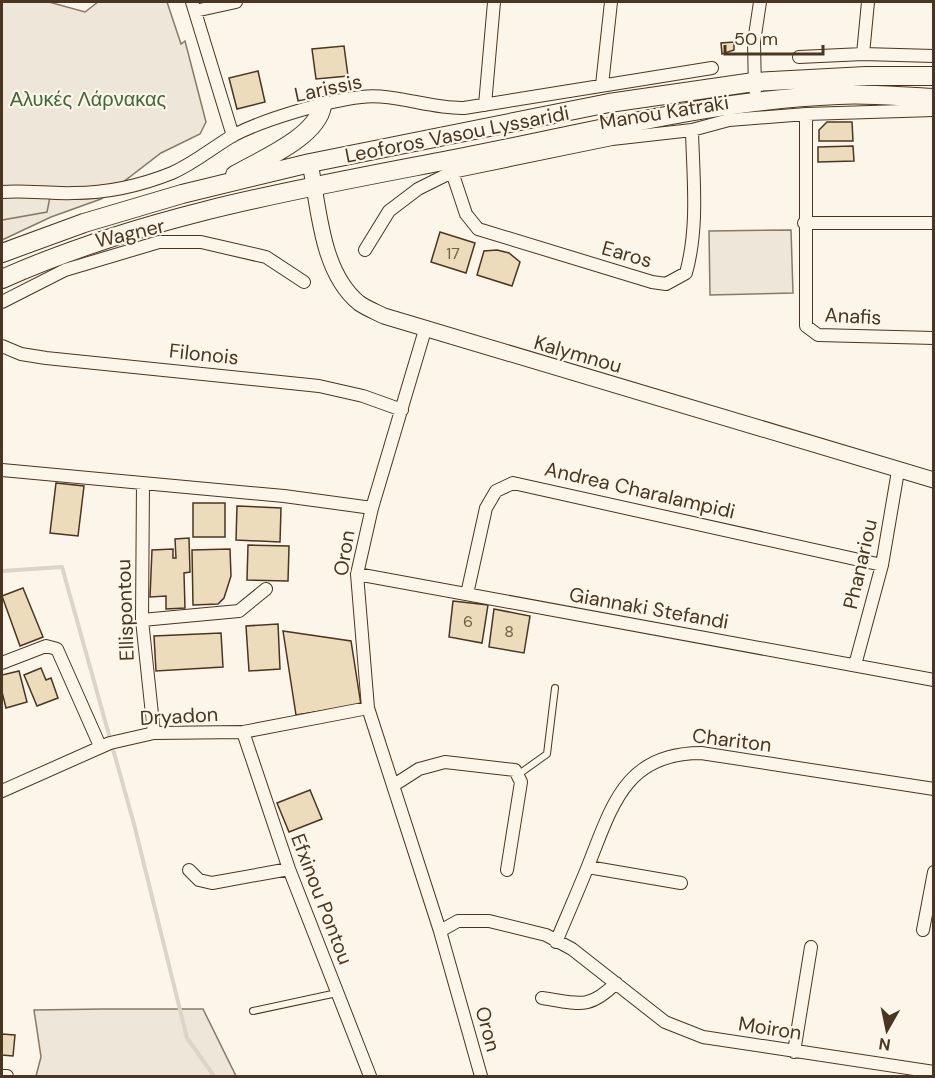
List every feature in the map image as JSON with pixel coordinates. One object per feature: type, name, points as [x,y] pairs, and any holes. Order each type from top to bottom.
[{"type":"main road","name":"Leoforos Vasou Lyssaridi","points":[[2,253],[84,223],[215,186],[310,163],[609,103],[754,82],[866,76],[933,76]]},
{"type":"main road","name":"Leoforos Vasou Lyssaridi","points":[[2,279],[99,241],[189,213],[314,185],[610,127],[756,103],[839,95],[933,98]]},
{"type":"main road","points":[[215,186],[305,134],[316,123],[322,106]]},
{"type":"street","points":[[233,136],[194,6],[236,2]]},
{"type":"street","points":[[485,105],[494,2]]},
{"type":"street","points":[[602,85],[611,2]]},
{"type":"street","points":[[756,103],[754,42],[760,2]]},
{"type":"street","points":[[863,54],[868,2]]},
{"type":"street","points":[[799,57],[863,54],[933,56]]},
{"type":"street","name":"Larissis","points":[[2,192],[74,193],[111,190],[171,174],[203,158],[233,136],[322,106],[362,97],[383,98],[444,108],[485,105],[712,68]]},
{"type":"street","name":"Manou Katraki","points":[[365,250],[389,211],[418,189],[452,172],[612,139],[692,130],[729,120],[806,114],[933,110]]},
{"type":"street","name":"Anafis","points":[[806,114],[804,320],[810,332],[818,335],[933,338]]},
{"type":"street","name":"Earos","points":[[452,172],[466,214],[478,229],[652,282],[666,284],[686,273],[690,257],[694,227],[692,130]]},
{"type":"street","name":"Kalymnou","points":[[310,163],[331,260],[349,292],[360,304],[384,316],[425,330],[933,480]]},
{"type":"street","points":[[804,223],[933,223]]},
{"type":"street","name":"Wagner","points":[[2,302],[65,270],[159,242],[201,242],[266,257],[304,282]]},
{"type":"street","name":"Oron","points":[[425,330],[372,508],[357,574],[368,708],[440,931],[481,1077]]},
{"type":"street","name":"Filonois","points":[[2,346],[21,354],[46,358],[319,386],[363,396],[402,410]]},
{"type":"street","points":[[2,470],[284,496],[372,508]]},
{"type":"street","name":"Phanariou","points":[[855,665],[882,565],[898,471]]},
{"type":"street","name":"Andrea Charalampidi","points":[[467,594],[486,508],[496,491],[513,483],[882,565]]},
{"type":"street","name":"Ellispontou","points":[[143,484],[142,620],[154,733]]},
{"type":"street","name":"Giannaki Stefandi","points":[[357,574],[933,680]]},
{"type":"street","points":[[142,620],[238,612],[266,589]]},
{"type":"street","points":[[2,663],[46,646],[57,649],[105,744]]},
{"type":"street","name":"Dryadon","points":[[2,791],[105,744],[154,733],[243,732],[368,708]]},
{"type":"street","name":"Efxinou Pontou","points":[[243,732],[289,869],[370,1077]]},
{"type":"street","name":"Chariton","points":[[556,942],[607,817],[623,788],[646,766],[676,754],[701,753],[933,789]]},
{"type":"street","points":[[394,785],[419,769],[445,762],[508,768],[519,774],[521,782],[507,870]]},
{"type":"street","points":[[588,867],[681,883]]},
{"type":"street","points":[[189,870],[199,880],[212,883],[289,869]]},
{"type":"street","points":[[923,930],[933,872]]},
{"type":"street","name":"Moiron","points":[[440,931],[458,921],[489,921],[546,935],[572,949],[652,1013],[688,1033],[794,1052],[933,1072]]},
{"type":"street","points":[[794,1052],[811,947]]},
{"type":"street","points":[[542,998],[591,1003],[600,999],[616,983]]},
{"type":"street","points":[[2,1076],[7,1077]]},
{"type":"lane","points":[[519,774],[547,754],[555,688]]},
{"type":"lane","points":[[253,1011],[337,993]]},
{"type":"green space","name":"Αλυκές Λάρνακας","points":[[2,2],[49,2],[85,12],[98,2],[167,2],[181,44],[185,41],[206,122],[200,134],[161,153],[101,199],[51,217],[2,240]]},
{"type":"green space","points":[[791,230],[793,293],[710,295],[709,231]]},
{"type":"green space","points":[[203,1009],[236,1076],[36,1076],[41,1057],[34,1010]]},
{"type":"shaded area","points":[[2,192],[51,192],[47,212],[2,220]]},
{"type":"building","points":[[734,42],[734,50],[722,54],[721,43]]},
{"type":"building","points":[[344,46],[348,76],[316,79],[312,49]]},
{"type":"building","points":[[258,71],[265,102],[237,109],[229,78]]},
{"type":"building","points":[[827,122],[852,122],[853,141],[819,141],[819,130]]},
{"type":"building","points":[[853,146],[854,161],[818,162],[818,147]]},
{"type":"building","points":[[440,232],[475,243],[466,273],[431,262]]},
{"type":"building","points":[[497,250],[509,253],[520,262],[512,286],[477,275],[484,251]]},
{"type":"building","points":[[56,483],[84,486],[78,536],[50,533]]},
{"type":"building","points":[[193,503],[225,503],[225,537],[193,537]]},
{"type":"building","points":[[237,506],[281,508],[280,542],[236,540]]},
{"type":"building","points":[[189,538],[190,572],[184,573],[185,608],[166,609],[166,596],[150,597],[152,550],[173,549],[173,558],[176,558],[175,539]]},
{"type":"building","points":[[248,545],[289,546],[288,581],[247,580]]},
{"type":"building","points":[[230,549],[231,576],[224,598],[218,604],[193,605],[192,550]]},
{"type":"building","points":[[23,588],[43,637],[20,646],[2,596]]},
{"type":"building","points":[[453,601],[488,605],[482,643],[449,637]]},
{"type":"building","points":[[494,609],[530,616],[524,653],[489,647]]},
{"type":"building","points":[[278,624],[280,669],[249,671],[246,626]]},
{"type":"building","points":[[283,631],[351,641],[361,705],[296,715]]},
{"type":"building","points":[[221,633],[223,667],[156,671],[154,636]]},
{"type":"building","points":[[41,668],[46,680],[51,678],[58,698],[37,706],[24,675]]},
{"type":"building","points":[[19,671],[27,702],[6,708],[2,692],[2,675]]},
{"type":"building","points":[[310,790],[322,819],[289,832],[277,803]]},
{"type":"building","points":[[2,1034],[15,1035],[13,1056],[2,1055]]},
{"type":"waterway","points":[[2,571],[62,567],[134,824],[187,1038],[214,1076]]}]
